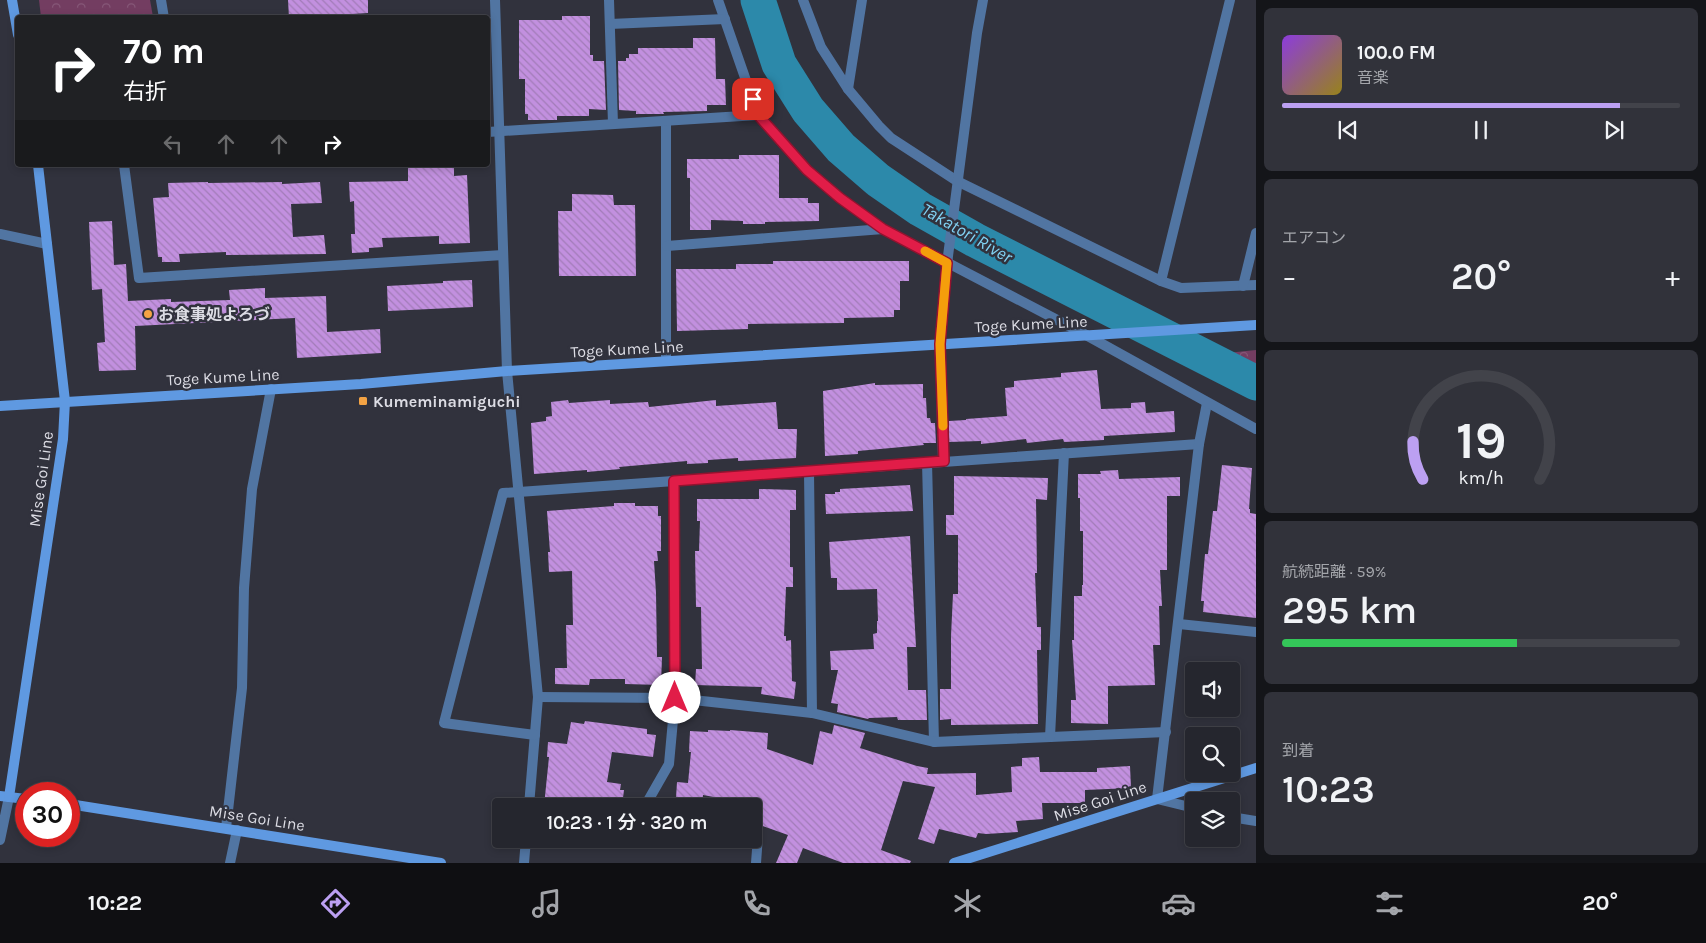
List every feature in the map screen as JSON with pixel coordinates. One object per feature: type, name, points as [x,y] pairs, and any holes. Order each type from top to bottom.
[{"type":"main road","points":[[12,0],[15,18]]},
{"type":"main road","name":"Mise Goi Line","points":[[4,796],[63,439],[65,401],[38,167]]},
{"type":"main road","name":"Toge Kume Line","points":[[0,406],[361,384],[507,371],[1256,324]]},
{"type":"main road","name":"Mise Goi Line","points":[[954,863],[1256,768]]},
{"type":"main road","name":"Mise Goi Line","points":[[80,806],[226,828],[378,858],[441,863]]},
{"type":"street","points":[[161,0],[164,15]]},
{"type":"street","points":[[495,0],[491,22],[499,132],[507,371],[538,697],[530,798]]},
{"type":"street","points":[[609,0],[614,124]]},
{"type":"street","points":[[718,0],[758,115],[807,170],[840,198],[883,229],[948,260],[1256,429]]},
{"type":"street","points":[[802,0],[820,47],[848,89],[879,126],[891,138],[957,181],[1161,281],[1181,288],[1256,286]]},
{"type":"street","points":[[848,89],[862,0]]},
{"type":"street","points":[[944,461],[940,344],[957,181],[977,33],[984,0]]},
{"type":"street","points":[[1161,281],[1230,0]]},
{"type":"street","points":[[610,24],[725,19]]},
{"type":"street","points":[[490,132],[758,115]]},
{"type":"street","points":[[666,121],[666,361]]},
{"type":"street","points":[[124,167],[139,278],[503,255]]},
{"type":"street","points":[[667,246],[883,229]]},
{"type":"street","points":[[1243,286],[1256,233]]},
{"type":"street","points":[[0,234],[47,244]]},
{"type":"street","points":[[226,828],[242,688],[244,588],[252,489],[270,389]]},
{"type":"street","points":[[1185,806],[1157,799],[1200,444],[1207,403]]},
{"type":"street","points":[[535,735],[444,723],[503,493],[1200,444]]},
{"type":"street","points":[[1050,737],[1064,453]]},
{"type":"street","points":[[927,462],[934,742]]},
{"type":"street","points":[[809,472],[812,713]]},
{"type":"street","points":[[650,798],[669,764],[675,698],[674,481]]},
{"type":"street","points":[[1179,624],[1256,632]]},
{"type":"street","points":[[538,697],[675,698],[812,713],[934,742],[1166,732]]},
{"type":"street","points":[[0,840],[4,796]]},
{"type":"street","points":[[1240,819],[1256,822]]},
{"type":"street","points":[[230,863],[237,830]]},
{"type":"street","points":[[524,863],[525,848]]},
{"type":"street","points":[[756,863],[757,848]]},
{"type":"green space","points":[[39,0],[150,0],[153,15],[41,15]]},
{"type":"green space","points":[[1256,350],[1256,366],[1227,353]]},
{"type":"building","points":[[288,0],[368,0],[368,13],[289,15]]},
{"type":"building","points":[[562,16],[590,16],[590,55],[593,55],[593,61],[604,61],[606,110],[589,109],[589,116],[557,116],[557,120],[528,120],[528,114],[525,114],[525,79],[519,79],[519,20],[562,20]]},
{"type":"building","points":[[693,38],[715,38],[716,79],[725,79],[726,105],[707,105],[707,111],[663,112],[664,114],[636,114],[636,111],[619,110],[618,61],[626,61],[626,58],[629,58],[629,54],[638,54],[638,48],[693,48]]},
{"type":"building","points":[[739,155],[779,155],[779,198],[808,198],[808,203],[819,203],[819,221],[743,224],[743,221],[711,220],[711,230],[690,230],[690,178],[687,178],[687,159],[739,159]]},
{"type":"building","points":[[408,167],[454,167],[454,176],[467,175],[470,243],[439,244],[439,236],[382,238],[383,247],[369,248],[369,252],[352,253],[351,234],[355,234],[354,201],[350,202],[349,182],[408,181]]},
{"type":"building","points":[[282,182],[282,184],[320,182],[322,203],[291,204],[293,237],[324,235],[326,254],[226,255],[226,252],[179,254],[180,262],[162,262],[162,257],[158,257],[153,198],[169,197],[168,183]]},
{"type":"building","points":[[572,194],[613,195],[614,205],[635,205],[636,276],[559,276],[558,211],[572,211]]},
{"type":"building","points":[[112,221],[114,265],[126,264],[128,301],[171,299],[171,302],[230,300],[229,290],[265,288],[265,298],[326,296],[327,332],[380,329],[381,353],[297,358],[295,318],[135,326],[136,370],[99,371],[97,343],[105,342],[102,289],[92,290],[89,222]]},
{"type":"building","points":[[773,261],[909,261],[909,281],[900,281],[900,310],[894,310],[894,317],[844,318],[844,323],[748,324],[748,329],[677,331],[676,269],[736,269],[736,264],[773,264]]},
{"type":"building","points":[[472,280],[473,307],[388,311],[387,286]]},
{"type":"building","points":[[1097,370],[1101,409],[1131,408],[1131,403],[1145,402],[1146,413],[1174,411],[1175,432],[1104,436],[1104,440],[1064,442],[1063,439],[1027,443],[1026,439],[981,444],[981,441],[949,442],[949,421],[1007,416],[1005,388],[1014,387],[1014,381],[1061,377],[1061,373]]},
{"type":"building","points":[[875,383],[875,385],[923,384],[923,398],[926,398],[927,418],[930,418],[931,423],[935,423],[936,443],[858,451],[858,454],[825,456],[823,391]]},
{"type":"building","points":[[568,400],[569,403],[610,400],[610,404],[648,402],[649,407],[716,400],[716,406],[776,402],[778,429],[797,429],[796,458],[738,461],[738,458],[708,460],[708,463],[687,464],[687,461],[587,472],[587,470],[534,474],[531,423],[546,421],[546,417],[552,416],[551,402]]},
{"type":"building","points":[[1222,465],[1252,468],[1249,509],[1250,513],[1256,514],[1256,618],[1203,612],[1204,601],[1201,601],[1205,554],[1208,554],[1213,511],[1217,511]]},
{"type":"building","points":[[1118,470],[1119,479],[1180,477],[1180,496],[1167,496],[1167,570],[1160,570],[1162,606],[1159,606],[1160,645],[1153,645],[1155,685],[1108,686],[1108,724],[1071,723],[1071,700],[1076,700],[1072,640],[1074,640],[1074,596],[1082,596],[1083,585],[1083,531],[1080,531],[1078,474],[1101,474],[1100,471]]},
{"type":"building","points":[[954,476],[1048,478],[1047,500],[1036,499],[1037,573],[1035,573],[1037,627],[1041,627],[1041,650],[1037,650],[1038,724],[951,725],[951,719],[940,720],[940,689],[951,689],[953,594],[958,594],[958,535],[946,535],[946,515],[954,515]]},
{"type":"building","points":[[910,485],[913,511],[826,514],[825,494],[835,494],[835,492],[840,492],[840,489]]},
{"type":"building","points":[[759,489],[796,490],[796,510],[790,510],[790,567],[793,567],[793,587],[786,587],[784,636],[786,636],[786,641],[791,640],[792,681],[796,682],[794,699],[761,694],[762,687],[695,685],[696,669],[702,669],[701,607],[696,607],[695,551],[699,551],[700,521],[697,521],[697,499],[759,499]]},
{"type":"building","points":[[614,503],[635,503],[635,506],[658,506],[658,516],[661,516],[661,551],[657,551],[658,561],[654,561],[657,657],[662,657],[661,685],[625,684],[625,679],[590,679],[589,685],[555,684],[555,668],[567,668],[566,625],[573,625],[572,571],[549,572],[548,552],[550,552],[547,511],[614,506]]},
{"type":"building","points":[[910,536],[916,647],[907,647],[908,690],[926,690],[927,720],[898,720],[897,717],[868,719],[837,712],[838,704],[831,703],[838,670],[831,670],[830,651],[874,649],[873,634],[877,633],[878,621],[877,589],[837,590],[837,578],[831,578],[829,542]]},
{"type":"building","points":[[585,721],[647,729],[647,734],[656,735],[653,757],[612,752],[607,782],[621,784],[620,790],[624,790],[623,798],[545,798],[549,757],[547,757],[548,742],[567,744],[571,722],[584,724]]},
{"type":"building","points":[[834,725],[865,733],[860,748],[928,768],[927,774],[976,773],[976,795],[1012,792],[1011,767],[1022,766],[1022,758],[1039,757],[1040,772],[1097,772],[1097,768],[1130,766],[1131,788],[1085,790],[1085,803],[1042,803],[1043,819],[1016,821],[1018,832],[978,833],[976,838],[939,829],[934,844],[918,839],[935,787],[903,781],[881,850],[911,861],[910,863],[843,863],[803,848],[797,863],[776,863],[788,835],[762,826],[762,798],[719,798],[703,795],[703,798],[676,798],[677,782],[688,783],[691,752],[689,752],[690,731],[730,730],[768,733],[767,749],[813,765],[820,731],[832,734]]},
{"type":"waterway","name":"Takatori River","points":[[758,0],[779,64],[808,110],[841,148],[878,180],[920,209],[975,240],[1256,383]]},
{"type":"slow traffic","points":[[925,251],[947,263],[940,344],[943,426]]},
{"type":"place","name":"お食事処よろづ","points":[[148,314]]},
{"type":"place","name":"Kumeminamiguchi","points":[[363,401]]},
{"type":"route","points":[[675,698],[674,481],[944,461],[940,344],[947,263],[883,229],[840,198],[807,170],[758,115],[753,99]]}]
